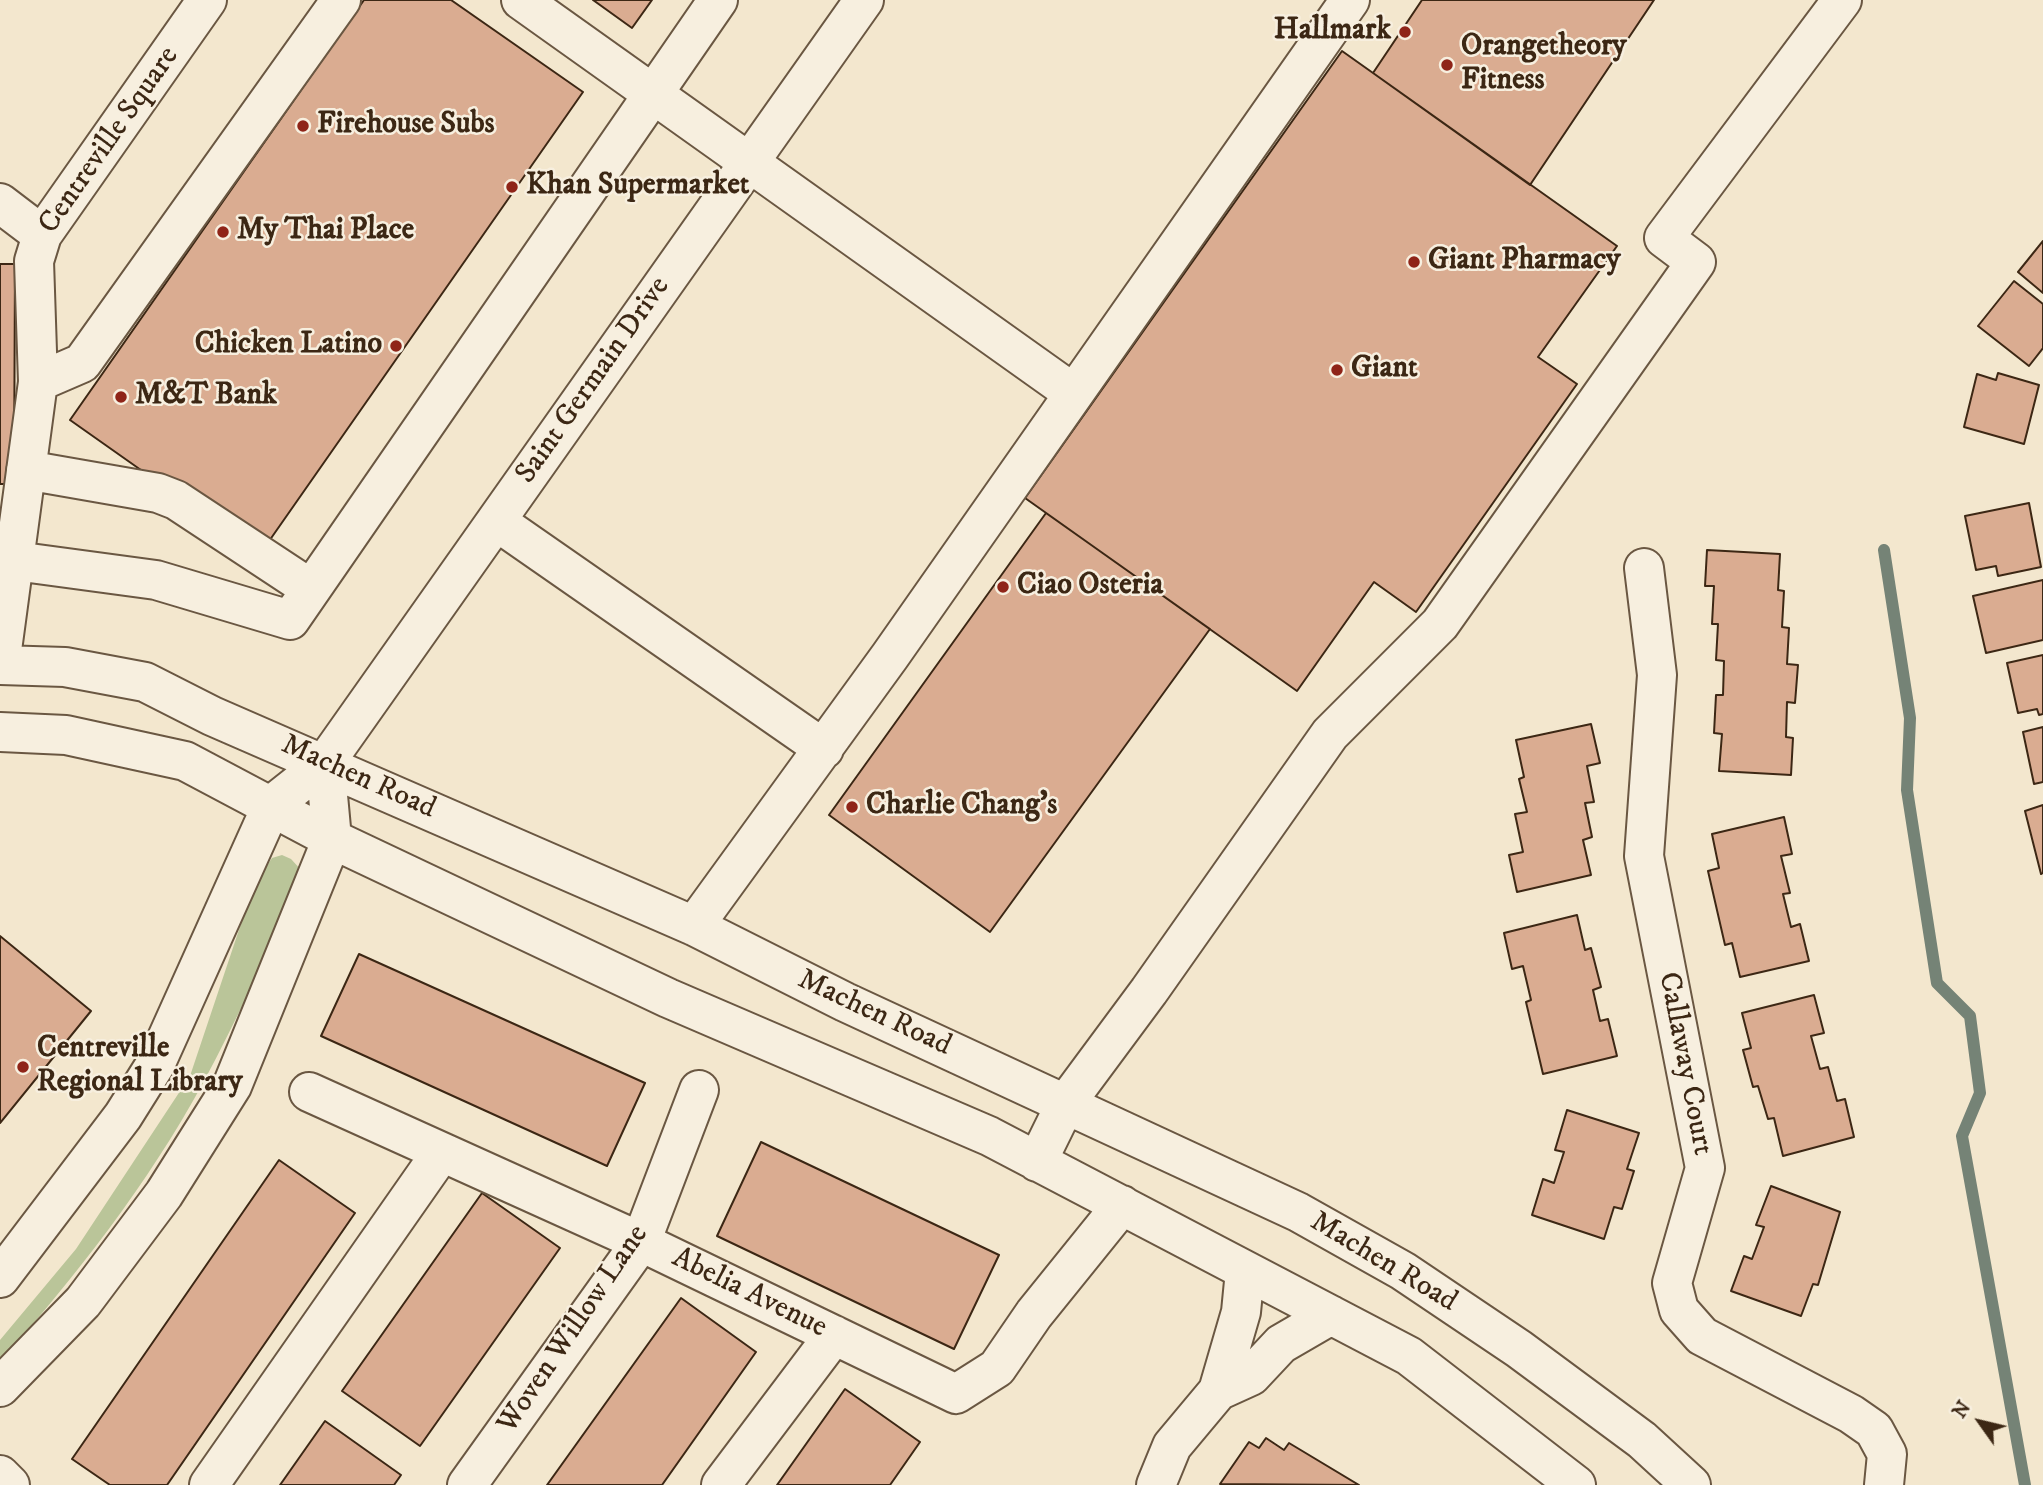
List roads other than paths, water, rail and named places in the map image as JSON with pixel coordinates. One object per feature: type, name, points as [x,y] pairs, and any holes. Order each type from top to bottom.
[{"type":"street","name":"Centreville Square","points":[[0,665],[15,561],[10,521],[26,470],[38,382],[34,261],[43,235],[208,0]]},
{"type":"street","points":[[38,382],[82,363],[341,0]]},
{"type":"street","points":[[521,0],[1073,393]]},
{"type":"street","points":[[15,561],[156,580],[290,620],[718,0]]},
{"type":"street","name":"Saint Germain Drive","points":[[0,1278],[123,1116],[155,1065],[272,805],[325,763],[864,0]]},
{"type":"street","points":[[694,926],[824,748],[1350,0]]},
{"type":"street","points":[[1037,1162],[1066,1102],[1149,991],[1329,734],[1440,624],[1696,262],[1664,238],[1842,0]]},
{"type":"street","points":[[0,204],[43,235]]},
{"type":"street","points":[[26,470],[158,493],[176,500],[311,589]]},
{"type":"street","points":[[496,521],[824,748]]},
{"type":"street","name":"Callaway Court","points":[[1644,568],[1657,675],[1644,856],[1705,1168],[1672,1283],[1679,1310],[1702,1336],[1851,1414],[1874,1430],[1887,1454],[1884,1485]]},
{"type":"street","name":"Machen Road","points":[[0,665],[65,667],[145,682],[212,716],[694,926],[845,1002],[1066,1102],[1298,1212],[1403,1271],[1519,1349],[1642,1440],[1691,1485]]},
{"type":"street","name":"Machen Road","points":[[0,732],[66,735],[185,761],[332,839],[668,998],[989,1136],[1409,1356],[1576,1485]]},
{"type":"street","points":[[0,1387],[83,1302],[164,1194],[232,1086],[332,839],[325,763]]},
{"type":"street","name":"Woven Willow Lane","points":[[467,1485],[641,1242],[699,1090]]},
{"type":"street","name":"Abelia Avenue","points":[[309,1092],[641,1242],[956,1394],[997,1368],[1034,1314],[1122,1205]]},
{"type":"street","points":[[209,1485],[441,1153]]},
{"type":"street","points":[[1156,1485],[1172,1446],[1217,1391],[1241,1312],[1245,1271]]},
{"type":"street","points":[[1217,1391],[1251,1376],[1281,1344],[1331,1315]]},
{"type":"street","points":[[721,1485],[834,1335]]},
{"type":"street","points":[[0,1475],[10,1485]]},
{"type":"waterway","points":[[1884,550],[1910,718],[1907,790],[1937,983],[1970,1016],[1980,1093],[1962,1136],[2025,1485]]},
{"type":"place","name":"Hallmark","points":[[1405,32]]},
{"type":"place","name":"Orangetheory Fitness","points":[[1447,65]]},
{"type":"place","name":"Firehouse Subs","points":[[303,126]]},
{"type":"place","name":"Khan Supermarket","points":[[512,187]]},
{"type":"place","name":"My Thai Place","points":[[223,232]]},
{"type":"place","name":"Giant Pharmacy","points":[[1414,262]]},
{"type":"place","name":"Chicken Latino","points":[[396,346]]},
{"type":"place","name":"Giant","points":[[1337,370]]},
{"type":"place","name":"M&T Bank","points":[[121,397]]},
{"type":"place","name":"Ciao Osteria","points":[[1003,587]]},
{"type":"place","name":"Charlie Chang's","points":[[852,807]]},
{"type":"place","name":"Centreville Regional Library","points":[[23,1067]]}]
